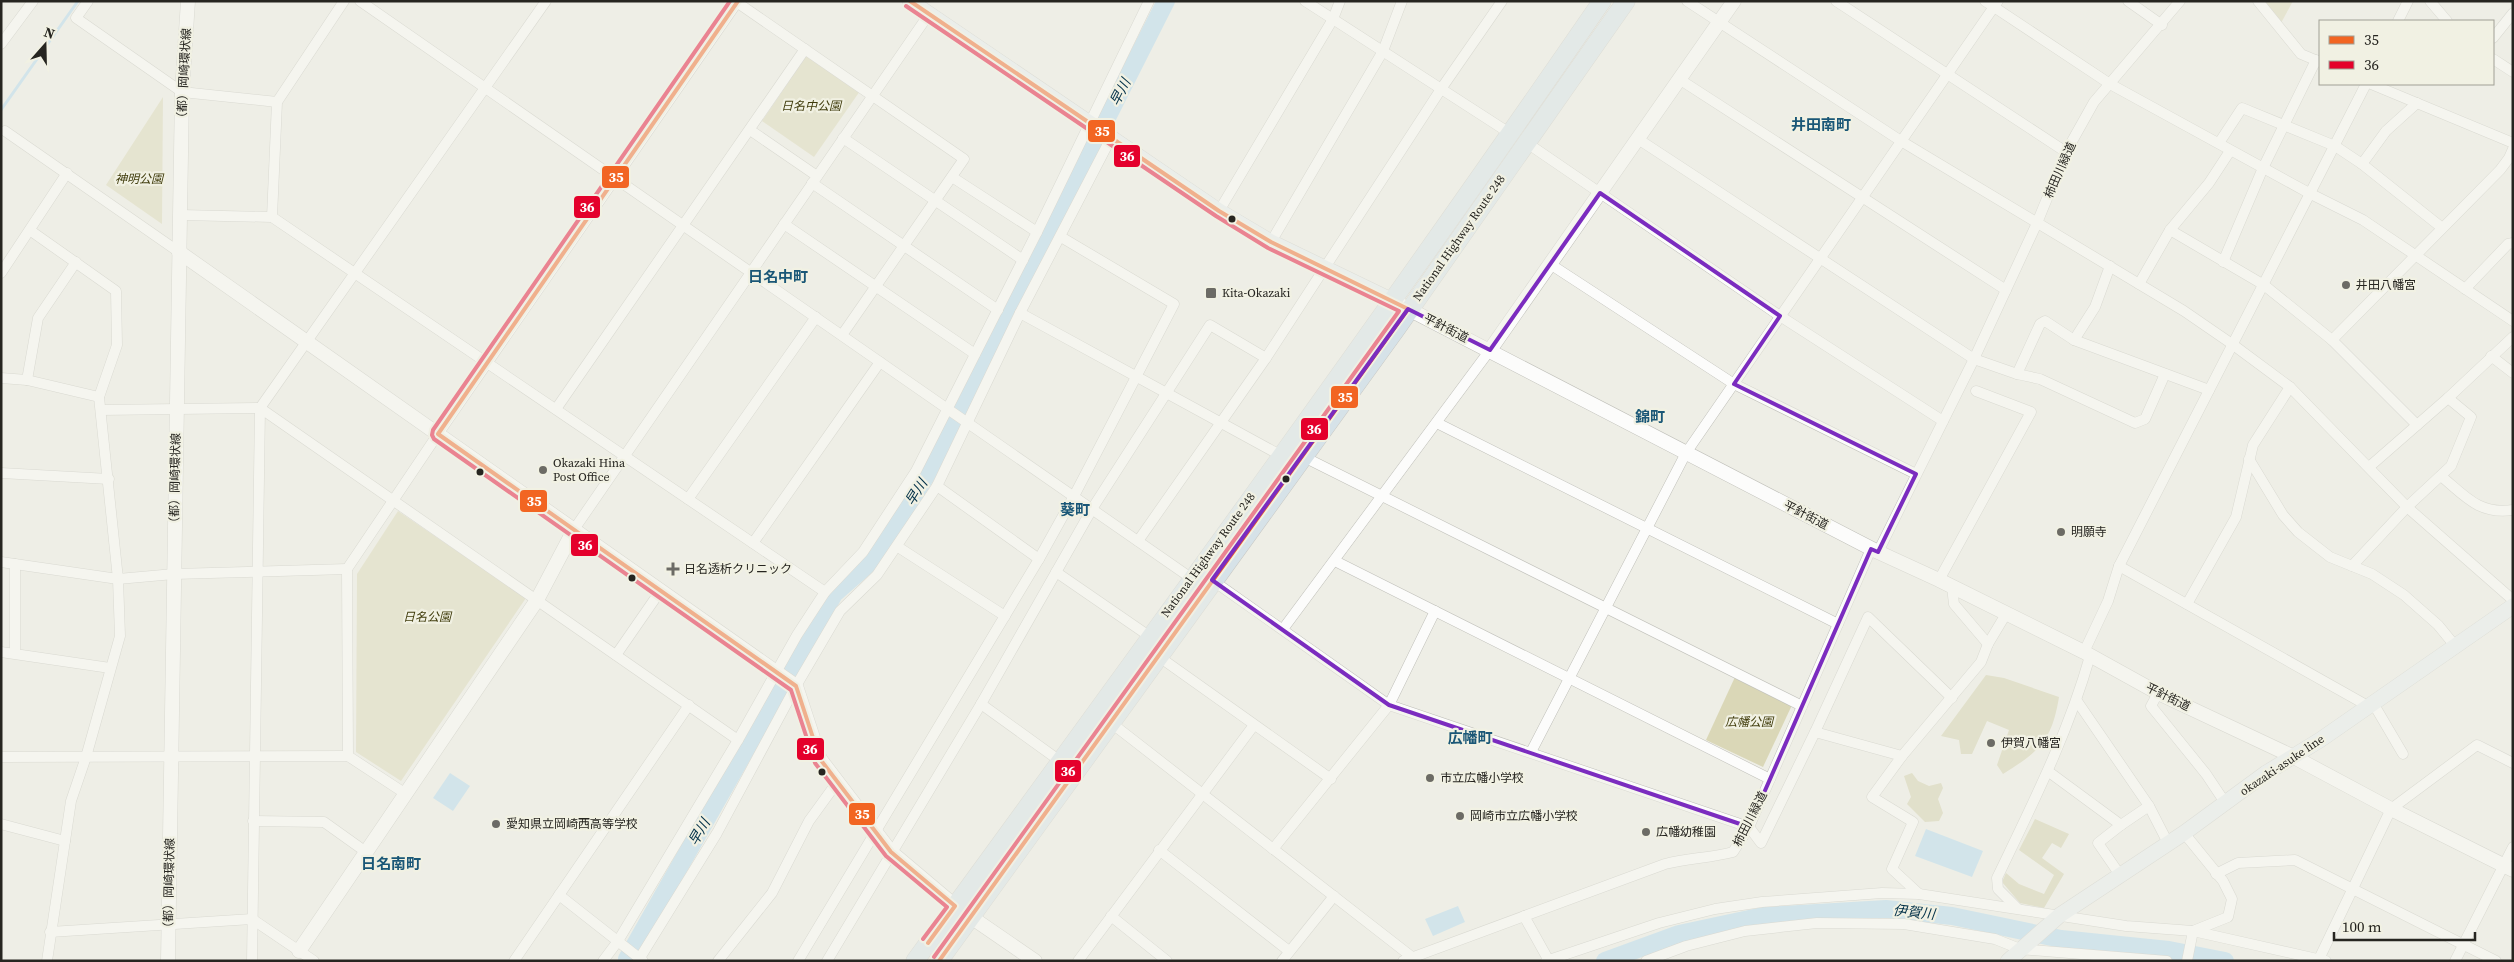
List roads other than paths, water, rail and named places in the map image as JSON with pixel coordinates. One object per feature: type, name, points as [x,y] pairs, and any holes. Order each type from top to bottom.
[{"type":"highway","name":"National Highway Route 248","points":[[915,961],[1393,301],[1602,1]]},
{"type":"highway","name":"National Highway Route 248","points":[[939,961],[1527,143],[1626,1]]},
{"type":"main road","points":[[910,1],[1089,123]]},
{"type":"main road","name":"平針街道","points":[[1089,123],[1219,211],[1271,242],[1393,301]]},
{"type":"main road","name":"okazaki-asuke line","points":[[2008,961],[2056,919],[2226,804],[2292,756],[2320,740],[2370,704],[2456,648],[2513,606]]},
{"type":"street","points":[[1,44],[33,1]]},
{"type":"street","points":[[88,1],[76,18],[182,92],[277,102]]},
{"type":"street","name":"（都）岡崎環状線","points":[[168,961],[178,252],[181,215],[182,92],[188,1]]},
{"type":"street","points":[[272,217],[277,102],[344,1]]},
{"type":"street","points":[[360,1],[1191,578]]},
{"type":"street","points":[[252,961],[260,408],[546,1]]},
{"type":"street","points":[[603,961],[618,941],[738,740],[797,635],[825,592],[863,552],[916,471],[1037,232],[1149,1]]},
{"type":"street","points":[[1305,1],[1511,134]]},
{"type":"street","points":[[1219,211],[1333,19],[1340,1]]},
{"type":"street","points":[[1271,242],[1383,51],[1402,1]]},
{"type":"street","points":[[1138,541],[1266,358],[1441,89],[1502,1]]},
{"type":"street","points":[[1687,1],[1901,141],[2184,310],[2232,344],[2290,387],[2407,507],[2513,600]]},
{"type":"street","points":[[1283,629],[1490,350],[1734,1]]},
{"type":"street","points":[[1836,1],[2066,152]]},
{"type":"street","points":[[2128,1],[2162,25]]},
{"type":"street","name":"柿田川緑道","points":[[1407,959],[1665,864],[1688,858],[1720,856],[1733,852],[1748,827],[1838,624],[1874,550],[1916,474],[1974,359],[2037,223],[2066,152],[2094,102],[2162,25],[2180,1]]},
{"type":"street","points":[[2223,262],[2263,168],[2318,61],[2301,54],[2258,1]]},
{"type":"street","points":[[2398,20],[2408,1]]},
{"type":"street","points":[[2430,1],[2446,20]]},
{"type":"street","points":[[348,756],[347,569],[487,362],[737,2],[964,159],[842,336]]},
{"type":"street","points":[[1531,752],[1686,453],[1948,73],[1992,3],[2110,84],[2309,194],[2363,220],[2513,321]]},
{"type":"street","points":[[2494,37],[2513,13]]},
{"type":"street","points":[[300,951],[537,600],[575,528],[929,14]]},
{"type":"street","points":[[556,409],[805,49]]},
{"type":"street","points":[[2494,60],[2513,72]]},
{"type":"street","points":[[1679,79],[2006,290]]},
{"type":"street","points":[[2016,908],[1998,890],[1997,878],[2048,772],[2077,701],[2087,654],[2108,601],[2119,566],[2366,85]]},
{"type":"street","points":[[2373,85],[2513,144]]},
{"type":"street","points":[[2362,164],[2386,131],[2417,104]]},
{"type":"street","points":[[2219,143],[2242,108],[2284,127],[2335,146],[2362,164],[2441,227]]},
{"type":"street","points":[[750,130],[904,246],[998,310]]},
{"type":"street","points":[[5,131],[575,528],[796,686],[820,759],[891,852],[955,906],[1035,961]]},
{"type":"street","points":[[843,138],[1023,260]]},
{"type":"street","points":[[559,895],[640,960],[717,833],[796,686],[840,611],[877,575],[898,547],[937,486],[1020,313],[1111,138]]},
{"type":"street","points":[[1638,139],[1820,260],[1974,359],[2017,374],[2040,379],[2135,422],[2145,419],[2165,374]]},
{"type":"street","points":[[1527,143],[1780,316],[1943,421]]},
{"type":"street","points":[[2332,340],[2414,254],[2500,170],[2513,149]]},
{"type":"street","points":[[2140,284],[2170,230],[2209,183],[2230,151]]},
{"type":"street","points":[[1,273],[67,173]]},
{"type":"street","points":[[952,177],[1037,232]]},
{"type":"street","points":[[181,215],[272,217],[825,592]]},
{"type":"street","points":[[784,224],[975,354]]},
{"type":"street","points":[[31,230],[116,291],[117,345],[99,397],[118,579],[120,636],[86,757],[71,801],[47,961]]},
{"type":"street","points":[[2170,230],[2264,285],[2332,340],[2417,425]]},
{"type":"street","points":[[798,961],[1039,559],[1174,304],[1061,237]]},
{"type":"street","points":[[2465,289],[2508,244],[2513,243]]},
{"type":"street","points":[[26,380],[38,318],[76,262]]},
{"type":"street","points":[[1550,264],[1734,384],[1916,474]]},
{"type":"street","points":[[2074,340],[2095,307],[2110,266]]},
{"type":"street","name":"平針街道","points":[[1393,301],[1874,550],[1939,580],[2087,654],[2158,692],[2292,756],[2391,810],[2508,868]]},
{"type":"street","points":[[1020,313],[1280,455]]},
{"type":"street","points":[[688,499],[816,317]]},
{"type":"street","points":[[2017,374],[2040,324],[2045,322],[2074,340],[2209,390]]},
{"type":"street","points":[[827,961],[981,704],[1092,509],[1210,325],[1266,358]]},
{"type":"street","points":[[2369,467],[2448,398],[2513,337]]},
{"type":"street","points":[[2491,356],[2513,373]]},
{"type":"street","points":[[753,543],[880,362]]},
{"type":"street","points":[[1,378],[26,380],[99,397]]},
{"type":"street","points":[[2187,604],[2236,517],[2253,445],[2290,387]]},
{"type":"street","points":[[1939,580],[2030,412],[1976,391]]},
{"type":"street","points":[[2352,566],[2407,507],[2451,466],[2471,418],[2448,398]]},
{"type":"street","points":[[101,410],[260,408],[738,740]]},
{"type":"street","points":[[1437,423],[1838,624]]},
{"type":"street","points":[[1302,456],[1802,706]]},
{"type":"street","points":[[2250,459],[2283,515],[2298,532],[2330,557],[2372,574],[2404,594],[2438,625],[2456,648]]},
{"type":"street","points":[[1,473],[109,479]]},
{"type":"street","points":[[2441,476],[2479,508],[2498,512],[2513,510]]},
{"type":"street","points":[[937,486],[1039,559]]},
{"type":"street","points":[[898,547],[1005,616]]},
{"type":"street","points":[[1335,561],[1770,779]]},
{"type":"street","points":[[1,562],[118,579],[174,574],[347,569]]},
{"type":"street","points":[[15,564],[15,654]]},
{"type":"street","points":[[2119,566],[2370,704],[2403,754]]},
{"type":"street","points":[[1056,572],[1149,636]]},
{"type":"street","points":[[1212,580],[1389,705],[1748,827],[1761,843],[1868,617],[1952,698]]},
{"type":"street","points":[[1952,587],[1954,604],[1988,644]]},
{"type":"street","points":[[616,654],[661,590]]},
{"type":"street","points":[[1273,849],[1389,705],[1435,611]]},
{"type":"street","points":[[1919,894],[1892,869],[1913,822],[1872,797],[1902,756],[1981,662],[1988,644],[2006,614]]},
{"type":"street","points":[[1,652],[110,668]]},
{"type":"street","points":[[1158,656],[1331,779]]},
{"type":"street","points":[[2158,692],[2151,706],[2206,774],[2226,804]]},
{"type":"street","points":[[2077,701],[2149,806],[2168,843]]},
{"type":"street","points":[[981,704],[1060,761]]},
{"type":"street","points":[[514,961],[688,705]]},
{"type":"street","points":[[1110,722],[1334,896],[1407,959]]},
{"type":"street","points":[[1078,961],[1254,725]]},
{"type":"street","points":[[1815,732],[1902,756]]},
{"type":"street","points":[[1524,916],[1548,960],[1659,922],[1715,909],[1762,902],[1882,893],[1919,894],[2016,908],[2056,919],[2193,931],[2323,960],[2353,889],[2391,810],[2477,745],[2513,763]]},
{"type":"street","points":[[1,757],[348,756],[406,794]]},
{"type":"street","points":[[2048,772],[2121,825]]},
{"type":"street","points":[[718,961],[772,893],[809,821],[838,781]]},
{"type":"street","points":[[2120,875],[2098,843],[2149,806]]},
{"type":"street","points":[[253,821],[324,822],[366,852]]},
{"type":"street","points":[[1,824],[65,841]]},
{"type":"street","points":[[2184,833],[2216,874],[2232,899],[2228,917],[2193,931]]},
{"type":"street","points":[[2455,961],[2508,868],[2513,847]]},
{"type":"street","points":[[1159,850],[1289,951]]},
{"type":"street","points":[[2216,874],[2238,863],[2294,860],[2496,961]]},
{"type":"street","points":[[1282,961],[1334,896]]},
{"type":"street","points":[[1111,916],[1166,961]]},
{"type":"street","points":[[50,932],[252,920],[314,961]]},
{"type":"street","points":[[1646,961],[1686,946],[1745,930],[1817,923],[1904,924],[1996,939],[2024,946],[2167,961]]},
{"type":"street","points":[[2187,961],[2193,931]]},
{"type":"water","points":[[450,773],[470,786],[453,811],[433,798]]},
{"type":"water","points":[[1926,829],[1983,851],[1972,877],[1915,856]]},
{"type":"water","points":[[1458,906],[1465,922],[1433,936],[1425,919]]},
{"type":"waterway","points":[[1,110],[78,1]]},
{"type":"waterway","name":"早川","points":[[627,959],[834,594],[874,559],[926,476],[1166,1]]},
{"type":"waterway","name":"伊賀川","points":[[1605,961],[1679,934],[1763,916],[1886,909],[1952,916],[2061,939],[2169,950],[2225,961]]},
{"type":"place","name":"井田八幡宮","points":[[2346,285]]},
{"type":"place","name":"Kita-Okazaki","points":[[1211,293]]},
{"type":"place","name":"Okazaki Hina Post Office","points":[[543,470]]},
{"type":"place","name":"明願寺","points":[[2061,532]]},
{"type":"place","name":"日名透析クリニック","points":[[673,569]]},
{"type":"place","name":"伊賀八幡宮","points":[[1991,743]]},
{"type":"place","name":"市立広幡小学校","points":[[1430,778]]},
{"type":"place","name":"岡崎市立広幡小学校","points":[[1460,816]]},
{"type":"place","name":"愛知県立岡崎西高等学校","points":[[496,824]]},
{"type":"place","name":"広幡幼稚園","points":[[1646,832]]},
{"type":"district","name":"井田南町","points":[[1821,125]]},
{"type":"district","name":"日名中町","points":[[778,277]]},
{"type":"district","name":"錦町","points":[[1650,417]]},
{"type":"district","name":"葵町","points":[[1075,510]]},
{"type":"district","name":"広幡町","points":[[1470,738]]},
{"type":"district","name":"日名南町","points":[[391,864]]},
{"type":"park label","name":"日名中公園","points":[[811,106]]},
{"type":"park label","name":"神明公園","points":[[139,179]]},
{"type":"park label","name":"日名公園","points":[[427,617]]},
{"type":"park label","name":"広幡公園","points":[[1749,722]]}]
